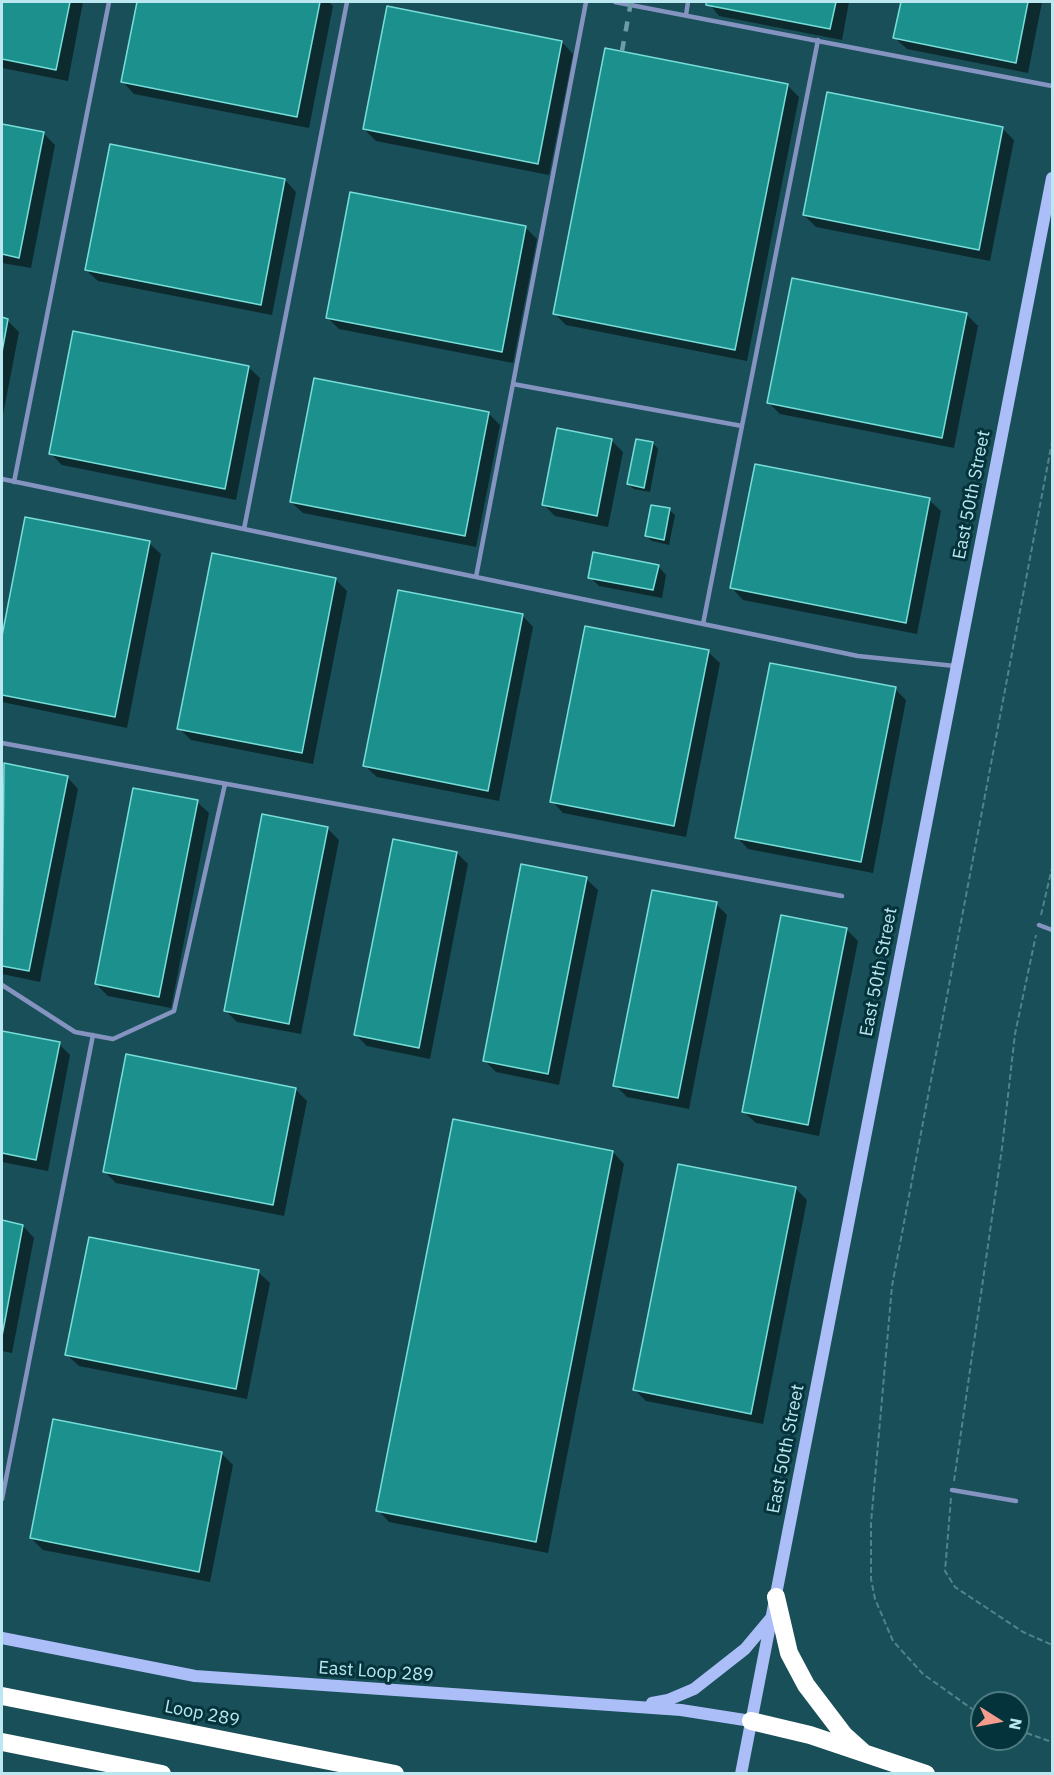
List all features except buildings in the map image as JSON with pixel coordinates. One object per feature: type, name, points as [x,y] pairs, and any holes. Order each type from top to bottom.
[{"type":"highway","points":[[776,1597],[789,1653],[806,1685],[844,1735],[864,1753]]},
{"type":"highway","name":"Loop 289","points":[[2,1696],[395,1773]]},
{"type":"highway","points":[[752,1721],[810,1735],[926,1773]]},
{"type":"highway","points":[[2,1742],[162,1773]]},
{"type":"main road","name":"East 50th Street","points":[[741,1773],[1053,178]]},
{"type":"main road","points":[[625,1707],[668,1700],[694,1689],[745,1649],[772,1617]]},
{"type":"main road","name":"East Loop 289","points":[[2,1638],[195,1676],[681,1710],[752,1721]]},
{"type":"lane","points":[[14,482],[109,2]]},
{"type":"lane","points":[[244,529],[347,2]]},
{"type":"lane","points":[[476,577],[586,2]]},
{"type":"lane","points":[[615,2],[1053,86]]},
{"type":"lane","points":[[686,15],[688,2]]},
{"type":"lane","points":[[703,624],[818,40]]},
{"type":"lane","points":[[513,384],[742,426]]},
{"type":"lane","points":[[2,479],[858,656],[957,666]]},
{"type":"lane","points":[[2,743],[842,896]]},
{"type":"lane","points":[[2,984],[75,1032],[113,1039],[174,1011],[225,784]]},
{"type":"lane","points":[[1039,925],[1053,930]]},
{"type":"lane","points":[[2,1499],[93,1035]]},
{"type":"lane","points":[[952,1490],[1016,1501]]},
{"type":"path","points":[[970,1708],[922,1674],[893,1641],[874,1599],[871,1580],[871,1523],[892,1286],[1053,442]]},
{"type":"path","points":[[1053,868],[1015,1034],[1002,1148],[952,1490],[945,1570],[955,1587],[1023,1632],[1053,1645]]},
{"type":"path","points":[[1030,1734],[1053,1742]]},
{"type":"railway","points":[[622,51],[631,2]]}]
